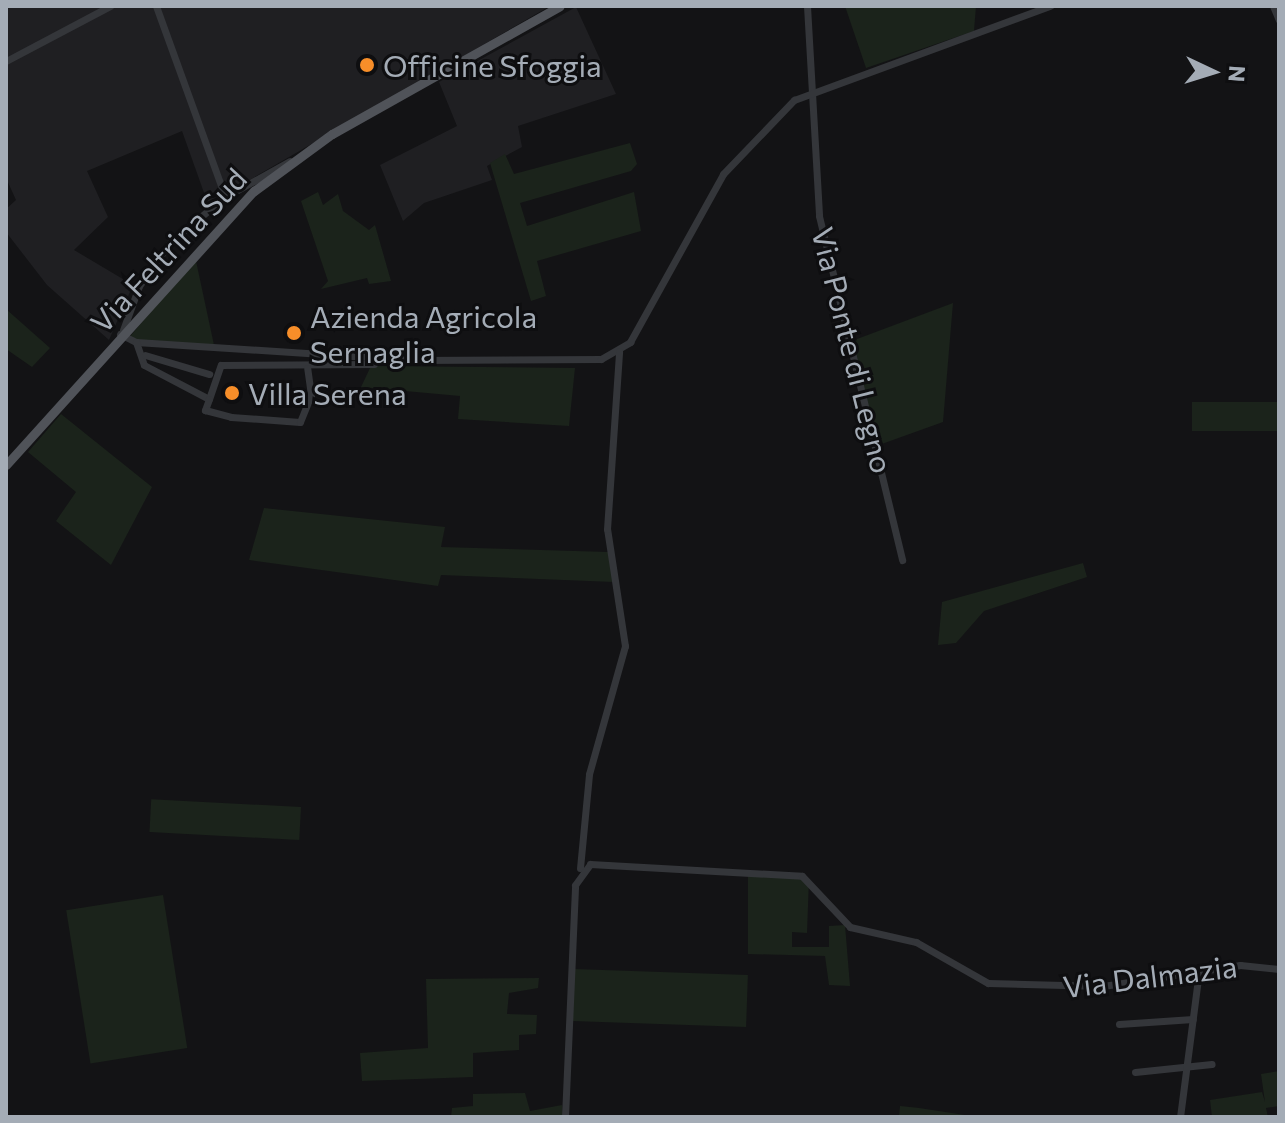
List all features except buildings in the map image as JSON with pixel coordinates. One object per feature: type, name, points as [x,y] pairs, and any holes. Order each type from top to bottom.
[{"type":"main road","name":"Via Feltrina Sud","points":[[6,465],[221,222],[292,161],[560,6]]},
{"type":"street","points":[[6,61],[110,6]]},
{"type":"street","points":[[156,6],[225,197]]},
{"type":"street","name":"Via Ponte di Legno","points":[[807,6],[826,255],[882,454],[902,560]]},
{"type":"street","points":[[565,1117],[580,868],[589,774],[623,654],[623,600],[607,529],[619,351],[664,290],[723,174],[794,100],[1050,6]]},
{"type":"street","points":[[1273,6],[1279,20]]},
{"type":"street","points":[[292,161],[225,197],[171,241],[139,286],[122,332],[136,342],[145,355],[209,373],[221,365],[307,368],[374,364]]},
{"type":"street","points":[[136,342],[469,362],[582,361],[619,351]]},
{"type":"street","points":[[145,355],[144,365],[209,399]]},
{"type":"street","points":[[209,373],[209,399],[205,410],[292,425],[308,411],[307,368]]},
{"type":"street","name":"Via Dalmazia","points":[[580,868],[802,876],[850,927],[916,942],[988,983],[1103,986],[1199,970],[1279,969]]},
{"type":"street","points":[[1180,1117],[1199,970]]},
{"type":"street","points":[[1119,1024],[1193,1019]]},
{"type":"street","points":[[1135,1072],[1212,1064]]},
{"type":"shaded area","points":[[6,6],[550,6],[208,204],[182,131],[87,171],[108,217],[74,250],[133,285],[109,340],[47,285],[6,232],[6,209],[16,200],[6,178]]},
{"type":"shaded area","points":[[845,6],[976,6],[974,31],[866,68]]},
{"type":"shaded area","points":[[576,7],[616,94],[518,126],[522,147],[487,166],[492,180],[424,203],[403,221],[380,165],[457,126],[439,82]]},
{"type":"shaded area","points":[[630,143],[637,164],[631,171],[520,203],[527,226],[634,192],[641,231],[537,261],[546,296],[531,301],[490,163],[505,154],[514,174]]},
{"type":"shaded area","points":[[318,192],[323,205],[338,194],[343,211],[369,230],[375,225],[391,281],[369,284],[367,278],[321,289],[328,281],[301,201]]},
{"type":"shaded area","points":[[196,261],[214,345],[127,340],[184,272]]},
{"type":"shaded area","points":[[953,303],[943,422],[879,445],[849,342]]},
{"type":"shaded area","points":[[6,309],[50,348],[32,367],[6,349]]},
{"type":"shaded area","points":[[371,366],[575,368],[569,426],[458,419],[460,396],[361,387]]},
{"type":"shaded area","points":[[1192,402],[1279,402],[1279,431],[1192,431]]},
{"type":"shaded area","points":[[61,414],[152,487],[111,565],[56,521],[76,492],[28,452]]},
{"type":"shaded area","points":[[264,508],[445,527],[441,547],[608,552],[614,582],[441,575],[438,586],[249,560]]},
{"type":"shaded area","points":[[1083,563],[1087,577],[984,611],[956,643],[938,645],[942,602]]},
{"type":"shaded area","points":[[151,799],[301,807],[299,840],[149,832]]},
{"type":"shaded area","points":[[748,871],[809,879],[807,933],[792,932],[792,947],[829,947],[829,926],[845,925],[850,986],[829,985],[825,956],[748,954]]},
{"type":"shaded area","points":[[163,895],[187,1048],[90,1063],[66,910]]},
{"type":"shaded area","points":[[574,969],[748,975],[746,1027],[572,1021]]},
{"type":"shaded area","points":[[539,978],[538,988],[509,993],[507,1014],[537,1015],[536,1034],[519,1035],[519,1050],[473,1053],[473,1077],[362,1081],[360,1053],[428,1048],[426,979]]},
{"type":"shaded area","points":[[1279,1071],[1279,1106],[1266,1108],[1268,1117],[1212,1117],[1210,1100],[1262,1092],[1265,1102],[1261,1074]]},
{"type":"shaded area","points":[[525,1093],[530,1111],[562,1105],[563,1117],[451,1117],[452,1108],[473,1106],[473,1094]]},
{"type":"shaded area","points":[[900,1106],[919,1108],[978,1117],[899,1117]]},
{"type":"place","name":"Officine Sfoggia","points":[[367,65]]},
{"type":"place","name":"Azienda Agricola Sernaglia","points":[[294,333]]},
{"type":"place","name":"Villa Serena","points":[[232,393]]}]
